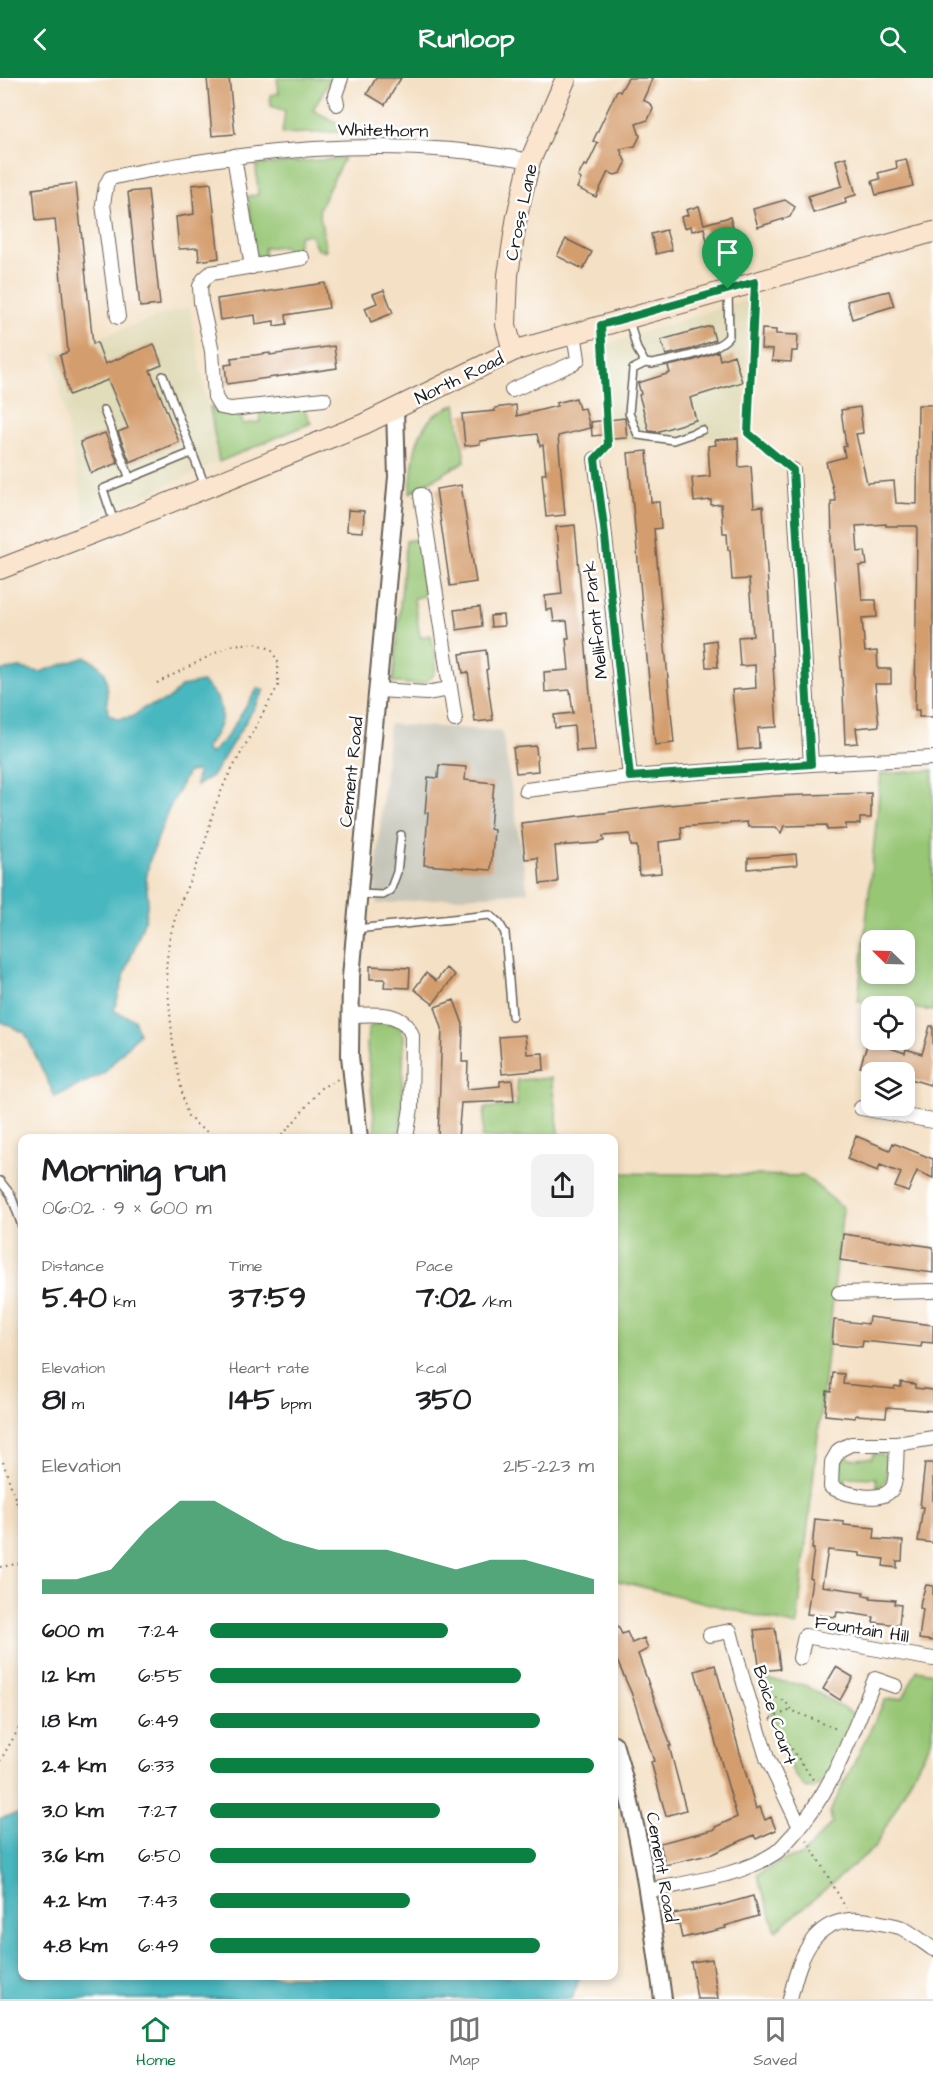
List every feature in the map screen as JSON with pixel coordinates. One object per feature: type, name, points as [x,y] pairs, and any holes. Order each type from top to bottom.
[{"type":"main road","name":"Cross Lane","points":[[513,351],[507,325],[508,275],[517,216],[530,161],[566,78]]},
{"type":"main road","name":"North Road","points":[[0,569],[364,424],[513,351],[933,232]]},
{"type":"street","points":[[337,104],[335,95],[341,78]]},
{"type":"street","name":"Whitethorn","points":[[118,317],[104,204],[106,186],[110,178],[234,156],[342,147],[398,147],[482,153],[530,161]]},
{"type":"street","points":[[234,156],[252,267]]},
{"type":"street","points":[[303,258],[211,273],[204,279],[200,286],[201,302],[212,351],[215,397],[221,407],[231,409],[324,399]]},
{"type":"street","points":[[512,390],[574,363],[578,359],[574,333]]},
{"type":"street","name":"Cement Road","points":[[359,1134],[352,1074],[350,1015],[358,894],[397,477],[395,409]]},
{"type":"street","name":"Mellifont Park","points":[[595,459],[630,777]]},
{"type":"street","points":[[793,470],[811,764]]},
{"type":"street","points":[[421,495],[455,720]]},
{"type":"street","points":[[378,690],[426,693],[450,689]]},
{"type":"street","points":[[526,790],[630,777],[933,758]]},
{"type":"street","points":[[350,1015],[395,1016],[409,1027],[411,1108],[407,1134]]},
{"type":"street","points":[[905,1116],[933,1121]]},
{"type":"street","points":[[839,1293],[933,1291]]},
{"type":"street","points":[[897,1444],[894,1486],[887,1494],[877,1497],[847,1495],[831,1487],[832,1462],[839,1450],[851,1444],[897,1444],[933,1438]]},
{"type":"street","name":"Boice Court","points":[[711,1635],[730,1631],[767,1758],[800,1827]]},
{"type":"street","name":"Fountain Hill","points":[[800,1658],[805,1635],[933,1659]]},
{"type":"street","points":[[647,1891],[730,1874],[776,1853],[800,1827],[822,1793],[842,1757],[875,1679],[895,1686]]},
{"type":"street","name":"Cement Road","points":[[618,1757],[628,1791],[647,1891],[663,1999]]},
{"type":"street","points":[[790,1999],[798,1965],[813,1939],[830,1925],[864,1920],[901,1928],[933,1949]]},
{"type":"lane","points":[[702,430],[673,440],[638,435],[629,413],[633,369],[645,363],[652,364],[696,354],[725,341],[729,336],[728,289]]},
{"type":"lane","points":[[628,317],[637,349],[645,363]]},
{"type":"lane","points":[[163,376],[206,487]]},
{"type":"lane","points":[[104,410],[130,479]]},
{"type":"lane","points":[[114,525],[103,489],[191,453]]},
{"type":"lane","points":[[358,894],[383,895],[390,891],[397,872],[401,835]]},
{"type":"lane","points":[[356,929],[490,915],[499,923],[504,933],[512,1016]]},
{"type":"lane","points":[[0,1181],[11,1195],[18,1215]]},
{"type":"path","points":[[755,282],[748,433],[793,470]]},
{"type":"path","points":[[595,459],[608,445],[601,325]]},
{"type":"path","points":[[158,683],[231,645],[255,643],[271,650],[278,662],[278,686],[225,782],[214,809],[204,846],[177,911],[169,941],[166,969],[173,1046],[184,1103],[188,1116],[210,1134]]},
{"type":"path","points":[[282,1134],[288,1130],[321,1088],[352,1074]]},
{"type":"path","points":[[3,1462],[18,1507]]},
{"type":"path","points":[[0,1567],[18,1564]]},
{"type":"path","points":[[744,1683],[786,1702],[790,1710],[852,1735]]},
{"type":"path","points":[[755,1723],[790,1710]]},
{"type":"path","points":[[770,1718],[822,1793]]},
{"type":"path","points":[[0,1761],[18,1730]]},
{"type":"path","points":[[800,1827],[849,1921]]},
{"type":"shaded area","points":[[748,299],[743,434],[656,442],[610,441],[605,345]]},
{"type":"shaded area","points":[[189,306],[219,462],[86,522],[53,353]]},
{"type":"shaded area","points":[[389,724],[502,731],[528,892],[377,904],[375,884]]},
{"type":"green space","points":[[277,78],[331,78],[313,110],[341,125],[340,132],[282,134],[285,111],[271,106],[270,95],[279,93]]},
{"type":"green space","points":[[344,158],[319,209],[326,251],[317,249],[310,234],[299,236],[296,248],[287,256],[285,246],[264,248],[265,258],[254,254],[248,196],[258,195],[256,165]]},
{"type":"green space","points":[[456,404],[465,461],[410,493],[413,460],[424,428],[439,412]]},
{"type":"green space","points":[[210,407],[223,414],[241,415],[243,424],[261,422],[259,411],[304,408],[311,423],[219,462]]},
{"type":"green space","points":[[417,539],[425,596],[414,598],[420,637],[431,635],[436,665],[431,678],[420,683],[406,684],[393,682],[406,541]]},
{"type":"green space","points":[[933,770],[933,1011],[915,1009],[915,996],[861,996],[861,1001],[858,1001],[861,971],[861,984],[915,984],[915,930],[865,930],[881,774]]},
{"type":"green space","points":[[379,1023],[392,1023],[400,1028],[404,1036],[401,1129],[395,1134],[376,1134],[367,1047],[368,1028]]},
{"type":"green space","points":[[551,1078],[559,1134],[482,1134],[485,1108],[517,1106],[517,1080]]},
{"type":"green space","points":[[618,1173],[805,1176],[843,1208],[797,1626],[618,1581]]},
{"type":"green space","points":[[873,1454],[881,1454],[887,1458],[886,1480],[879,1488],[877,1488],[876,1478],[846,1477],[844,1486],[841,1483],[839,1472],[844,1456],[848,1455],[849,1459],[872,1458]]},
{"type":"green space","points":[[917,1670],[933,1673],[933,1737],[875,1847],[776,1931],[757,1874],[788,1858],[801,1856],[832,1823],[830,1812],[885,1700],[903,1698]]},
{"type":"green space","points":[[762,1679],[805,1685],[855,1715],[826,1778],[815,1788],[806,1788],[790,1767],[778,1738]]},
{"type":"water","points":[[86,657],[96,663],[105,674],[108,714],[118,719],[132,717],[144,708],[168,700],[182,686],[202,682],[217,697],[222,714],[217,730],[205,748],[210,754],[226,738],[258,688],[265,690],[213,775],[196,786],[197,771],[188,772],[168,811],[149,862],[145,919],[114,1011],[134,1019],[139,1033],[104,1073],[55,1097],[25,1033],[0,1021],[0,671],[20,668],[40,672]]},
{"type":"water","points":[[18,1814],[18,1980],[579,1980],[572,1999],[0,1999],[0,1818]]},
{"type":"building","points":[[207,78],[229,78],[235,134],[212,136]]},
{"type":"building","points":[[376,78],[401,78],[385,105],[367,94]]},
{"type":"building","points":[[628,78],[653,78],[643,100],[651,104],[653,109],[648,120],[636,124],[640,136],[635,146],[620,149],[626,163],[621,173],[615,175],[608,172],[596,197],[577,188],[581,179],[578,177],[584,165],[587,166],[598,143],[593,141],[617,90],[620,92]]},
{"type":"building","points":[[846,157],[856,195],[845,198],[846,203],[813,213],[808,196],[842,186],[836,160]]},
{"type":"building","points":[[906,159],[913,186],[876,195],[872,181],[880,179],[878,173],[897,168],[896,161]]},
{"type":"building","points":[[76,183],[93,344],[97,342],[105,364],[154,344],[162,365],[150,370],[179,442],[130,462],[118,432],[128,428],[108,380],[69,395],[60,355],[68,352],[55,219],[36,221],[33,189]]},
{"type":"building","points":[[211,183],[219,258],[199,261],[198,248],[179,249],[176,217],[194,214],[192,185]]},
{"type":"building","points":[[148,190],[160,305],[140,307],[128,192]]},
{"type":"building","points":[[785,200],[795,207],[790,217],[758,227],[753,209]]},
{"type":"building","points":[[699,206],[704,224],[730,217],[735,234],[707,241],[704,228],[692,231],[691,226],[684,228],[681,217],[688,215],[686,210]]},
{"type":"building","points":[[666,230],[672,250],[656,254],[651,234]]},
{"type":"building","points":[[566,239],[592,252],[583,269],[557,256]]},
{"type":"building","points":[[325,283],[329,308],[286,315],[287,324],[274,326],[274,321],[256,324],[255,315],[220,320],[217,299]]},
{"type":"building","points":[[384,290],[393,313],[371,322],[365,308],[377,303],[373,294]]},
{"type":"building","points":[[889,291],[894,306],[852,319],[847,301]]},
{"type":"building","points":[[711,326],[715,340],[692,349],[666,355],[661,340]]},
{"type":"building","points":[[762,329],[776,330],[776,334],[798,335],[797,351],[792,351],[791,362],[772,361],[773,350],[761,349]]},
{"type":"building","points":[[334,346],[337,368],[227,384],[225,365],[232,364],[231,358]]},
{"type":"building","points":[[718,351],[720,360],[734,355],[742,382],[690,398],[696,420],[656,432],[649,431],[638,383],[670,373],[668,366],[695,360]]},
{"type":"building","points":[[576,398],[579,409],[585,408],[590,428],[558,436],[565,515],[546,517],[542,474],[546,474],[543,445],[540,446],[537,434],[480,441],[480,444],[465,446],[462,414],[495,411],[495,408],[516,405],[517,416],[557,406],[556,403]]},
{"type":"building","points":[[918,405],[933,405],[933,717],[919,717],[919,710],[915,710],[917,526],[886,526],[886,524],[856,526],[858,552],[865,551],[867,565],[859,566],[862,600],[876,600],[877,617],[862,618],[865,652],[877,651],[878,669],[891,669],[891,684],[875,684],[879,726],[856,728],[858,743],[845,744],[832,540],[831,501],[836,501],[826,462],[845,457],[843,447],[846,446],[841,410],[860,407],[863,433],[856,434],[867,483],[894,481],[896,503],[917,504]]},
{"type":"building","points":[[625,418],[627,438],[612,439],[612,434],[592,436],[591,422]]},
{"type":"building","points":[[105,433],[118,463],[91,473],[80,442]]},
{"type":"building","points":[[738,438],[739,467],[751,466],[754,507],[763,506],[777,727],[758,728],[759,748],[738,750],[732,690],[756,688],[755,665],[740,666],[738,637],[753,636],[749,579],[732,580],[730,550],[728,550],[727,533],[723,533],[721,504],[711,505],[711,500],[694,502],[692,478],[710,476],[708,446],[716,445],[715,440]]},
{"type":"building","points":[[647,451],[651,502],[659,502],[661,528],[654,529],[674,743],[655,745],[628,453]]},
{"type":"building","points":[[461,485],[476,582],[450,586],[436,489]]},
{"type":"building","points":[[348,510],[364,511],[363,532],[347,531]]},
{"type":"building","points":[[575,525],[595,750],[576,751],[574,726],[555,728],[554,715],[573,713],[570,690],[545,692],[544,672],[569,670],[567,621],[554,622],[552,609],[546,610],[545,596],[562,594],[556,527]]},
{"type":"building","points":[[480,607],[482,626],[457,630],[454,610]]},
{"type":"building","points":[[503,615],[504,626],[491,627],[490,616]]},
{"type":"building","points":[[716,640],[718,667],[706,667],[704,642]]},
{"type":"building","points":[[486,650],[488,669],[486,670],[493,720],[475,722],[468,672],[463,673],[460,654]]},
{"type":"building","points":[[536,746],[538,771],[516,773],[513,748]]},
{"type":"building","points":[[439,765],[466,767],[465,780],[494,783],[490,829],[494,830],[491,870],[424,865],[428,777],[438,778]]},
{"type":"building","points":[[871,793],[871,818],[860,818],[860,824],[846,824],[846,829],[827,830],[827,825],[784,826],[781,833],[776,827],[748,827],[747,822],[681,827],[682,839],[659,842],[661,873],[639,875],[637,846],[631,846],[630,834],[603,836],[604,841],[598,843],[555,846],[558,882],[540,884],[538,858],[525,859],[521,823],[669,805],[775,796]]},
{"type":"building","points":[[796,854],[797,865],[748,869],[748,858]]},
{"type":"building","points":[[370,966],[410,968],[409,988],[384,987],[385,979],[370,979]]},
{"type":"building","points":[[446,968],[455,975],[433,1004],[414,989],[426,973],[436,981]]},
{"type":"building","points":[[454,1000],[463,1024],[462,1062],[468,1062],[467,1089],[500,1086],[500,1081],[512,1080],[514,1101],[461,1103],[458,1134],[438,1134],[442,1028],[435,1007]]},
{"type":"building","points":[[930,1026],[933,1026],[933,1074],[930,1085],[915,1080],[915,1062],[862,1062],[865,1050],[896,1050],[905,1053],[906,1050],[909,1050],[922,1054]]},
{"type":"building","points":[[525,1035],[527,1054],[543,1053],[544,1070],[502,1074],[499,1037]]},
{"type":"building","points":[[856,1136],[890,1150],[893,1143],[933,1159],[933,1178],[917,1171],[908,1192],[895,1187],[901,1173],[880,1165],[878,1171],[847,1159]]},
{"type":"building","points":[[843,1234],[933,1247],[933,1273],[840,1260]]},
{"type":"building","points":[[869,1317],[933,1325],[933,1343],[922,1342],[921,1347],[863,1341],[862,1347],[832,1344],[834,1320],[868,1324]]},
{"type":"building","points":[[833,1373],[844,1374],[843,1384],[894,1389],[895,1386],[901,1387],[901,1382],[915,1384],[915,1388],[933,1390],[933,1411],[887,1407],[886,1417],[856,1415],[855,1418],[825,1415],[827,1391],[831,1392]]},
{"type":"building","points":[[925,1463],[933,1463],[933,1543],[918,1541],[923,1507],[920,1507]]},
{"type":"building","points":[[815,1519],[875,1528],[874,1539],[903,1541],[902,1561],[897,1561],[897,1568],[883,1566],[884,1559],[860,1556],[860,1553],[828,1550],[822,1586],[864,1592],[863,1595],[871,1596],[870,1598],[895,1600],[894,1604],[901,1605],[899,1625],[873,1622],[874,1617],[855,1614],[837,1612],[836,1617],[807,1614],[812,1579],[810,1578]]},
{"type":"building","points":[[926,1585],[933,1586],[933,1641],[919,1639],[923,1609],[920,1608],[921,1600]]},
{"type":"building","points":[[618,1626],[622,1634],[627,1632],[632,1643],[644,1638],[648,1649],[638,1654],[671,1746],[669,1746],[686,1810],[666,1816],[651,1762],[654,1761],[631,1692],[618,1663]]},
{"type":"building","points":[[775,1628],[780,1669],[760,1671],[754,1630]]},
{"type":"building","points":[[715,1665],[756,1809],[760,1807],[765,1820],[771,1817],[776,1830],[756,1839],[754,1835],[712,1854],[665,1865],[660,1843],[716,1829],[715,1827],[737,1817],[695,1671]]},
{"type":"building","points":[[836,1667],[853,1677],[840,1700],[823,1689]]},
{"type":"building","points":[[753,1896],[758,1916],[725,1926],[726,1928],[682,1938],[679,1924],[675,1925],[673,1914]]},
{"type":"building","points":[[712,1959],[718,1999],[697,1999],[691,1962]]},
{"type":"route","points":[[755,282],[748,433],[793,470],[811,764],[630,777],[595,459],[608,445],[601,325],[728,289],[755,282]]}]
